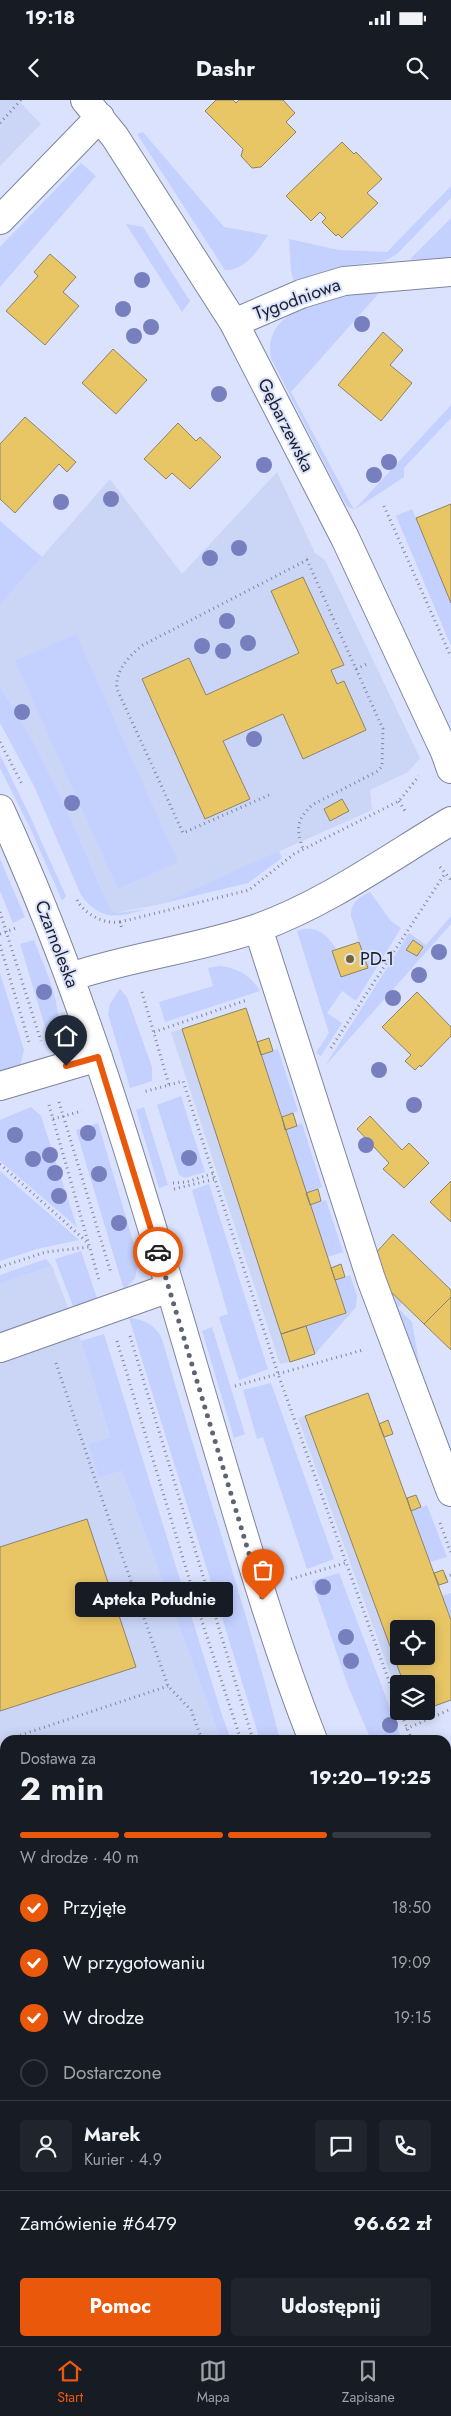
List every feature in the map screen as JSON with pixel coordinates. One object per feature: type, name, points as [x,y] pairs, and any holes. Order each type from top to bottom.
[{"type":"street","points":[[0,220],[93,108]]},
{"type":"street","name":"Gębarzewska","points":[[93,108],[234,323],[345,538],[448,761]]},
{"type":"street","name":"Tygodniowa","points":[[234,323],[301,294],[344,281],[451,272]]},
{"type":"street","name":"Czarnoleska","points":[[0,809],[47,916],[98,1057],[274,1638],[311,1735]]},
{"type":"street","points":[[70,977],[130,959],[258,928],[320,900],[451,821]]},
{"type":"street","points":[[258,928],[371,1279],[451,1492]]},
{"type":"street","points":[[0,1086],[98,1057]]},
{"type":"street","points":[[0,1348],[169,1288]]},
{"type":"path","points":[[0,123],[21,100]]},
{"type":"path","points":[[384,506],[451,657]]},
{"type":"path","points":[[269,795],[183,833],[117,689],[116,681],[127,660],[143,645],[307,560],[383,729],[382,766],[378,771],[312,805],[304,813],[298,829],[303,849]]},
{"type":"path","points":[[120,922],[249,890],[294,854],[399,800],[434,757],[448,761]]},
{"type":"path","points":[[308,1084],[444,875]]},
{"type":"path","points":[[154,1032],[252,998]]},
{"type":"path","points":[[169,1085],[183,1081],[278,1374],[390,1686]]},
{"type":"path","points":[[145,1092],[148,1100]]},
{"type":"path","points":[[0,1164],[87,1242]]},
{"type":"path","points":[[173,1183],[187,1182],[214,1173]]},
{"type":"path","points":[[170,1174],[174,1189],[215,1179]]},
{"type":"path","points":[[0,1267],[46,1252],[88,1246]]},
{"type":"path","points":[[46,1332],[94,1479],[168,1686],[191,1710],[200,1735]]},
{"type":"path","points":[[235,1386],[368,1349]]},
{"type":"path","points":[[285,1581],[345,1563]]},
{"type":"path","points":[[445,1576],[451,1574]]},
{"type":"path","points":[[20,1735],[168,1686]]},
{"type":"path","points":[[406,1728],[451,1710]]},
{"type":"path","points":[[403,1720],[410,1735]]},
{"type":"shaded area","points":[[0,100],[18,100],[41,124],[0,166]]},
{"type":"shaded area","points":[[143,132],[224,227],[268,235],[245,263],[239,267],[225,270],[137,134]]},
{"type":"shaded area","points":[[81,163],[96,176],[0,287],[0,247]]},
{"type":"shaded area","points":[[451,186],[451,198],[397,254],[385,261],[342,266],[294,281],[291,271],[289,239],[339,250],[387,252]]},
{"type":"shaded area","points":[[451,218],[451,256],[445,262],[410,259]]},
{"type":"shaded area","points":[[126,224],[143,227],[190,301],[182,312]]},
{"type":"shaded area","points":[[387,284],[291,392],[354,510],[347,506],[341,496],[271,358],[271,339],[279,324],[293,313],[311,303],[351,291]]},
{"type":"shaded area","points":[[451,405],[451,418],[404,468],[404,477],[354,510]]},
{"type":"shaded area","points":[[277,472],[315,553],[325,560],[420,758],[408,772],[370,790],[372,810],[161,904],[116,913],[110,909],[63,801],[32,739],[0,686],[0,605],[110,479],[182,574]]},
{"type":"shaded area","points":[[412,509],[451,603],[451,646],[396,516]]},
{"type":"shaded area","points":[[0,521],[42,557],[0,605]]},
{"type":"shaded area","points":[[76,634],[178,862],[118,889],[15,661]]},
{"type":"shaded area","points":[[0,686],[32,739],[63,801],[110,909],[117,913],[146,909],[127,914],[110,915],[95,909],[81,895],[34,786],[0,723]]},
{"type":"shaded area","points":[[0,755],[66,896],[62,901],[32,832],[0,768]]},
{"type":"shaded area","points":[[279,851],[282,858],[248,883],[161,904]]},
{"type":"shaded area","points":[[0,859],[25,917],[13,923],[0,891]]},
{"type":"shaded area","points":[[370,892],[391,921],[401,928],[356,1001],[342,991],[327,1013],[342,1023],[321,1056],[316,1053],[329,1033],[297,931],[304,929],[315,930],[329,939],[337,950],[333,951],[341,977],[368,968],[351,916],[352,907],[356,901]]},
{"type":"shaded area","points":[[451,916],[451,924],[325,1066],[409,933],[426,945]]},
{"type":"shaded area","points":[[34,940],[50,980],[57,1009],[57,1037],[52,1050],[20,944]]},
{"type":"shaded area","points":[[219,966],[232,968],[243,973],[260,991],[165,1022],[159,1002],[213,986],[208,968]]},
{"type":"shaded area","points":[[0,973],[24,1050],[20,1067],[0,1077]]},
{"type":"shaded area","points":[[120,989],[127,997],[152,1067],[152,1081],[130,1088],[108,1014],[110,1004]]},
{"type":"shaded area","points":[[182,1029],[290,1362],[280,1364],[171,1032]]},
{"type":"shaded area","points":[[278,1049],[298,1111],[282,1117],[261,1055]]},
{"type":"shaded area","points":[[181,1096],[205,1172],[185,1178],[179,1175],[157,1105]]},
{"type":"shaded area","points":[[31,1107],[41,1116],[77,1227],[0,1161],[0,1120]]},
{"type":"shaded area","points":[[144,1107],[168,1185],[159,1188],[136,1110]]},
{"type":"shaded area","points":[[98,1123],[139,1261],[135,1278],[124,1290],[76,1130]]},
{"type":"shaded area","points":[[302,1123],[322,1187],[306,1193],[285,1130]]},
{"type":"shaded area","points":[[0,1171],[79,1240],[37,1249],[0,1261]]},
{"type":"shaded area","points":[[209,1184],[268,1369],[239,1380],[219,1317],[228,1314],[192,1190]]},
{"type":"shaded area","points":[[326,1200],[343,1252],[328,1257],[310,1205]]},
{"type":"shaded area","points":[[81,1251],[98,1301],[74,1309],[55,1259]]},
{"type":"shaded area","points":[[46,1259],[52,1266],[0,1284],[0,1275]]},
{"type":"shaded area","points":[[52,1266],[81,1341],[110,1437],[88,1444],[99,1478],[122,1471],[219,1735],[0,1735],[0,1284]]},
{"type":"shaded area","points":[[350,1275],[357,1296],[356,1307],[315,1354],[306,1326],[345,1313],[335,1280]]},
{"type":"shaded area","points":[[383,1284],[402,1303],[398,1308],[412,1322],[419,1362],[416,1363]]},
{"type":"shaded area","points":[[129,1318],[140,1320],[153,1326],[162,1339],[253,1639],[279,1735],[258,1735]]},
{"type":"shaded area","points":[[212,1327],[245,1434],[234,1438],[202,1331]]},
{"type":"shaded area","points":[[104,1334],[229,1735],[219,1735],[122,1471],[99,1478],[88,1444],[110,1437],[81,1341]]},
{"type":"shaded area","points":[[271,1383],[334,1559],[307,1569],[263,1437],[257,1439],[243,1390]]},
{"type":"shaded area","points":[[305,1416],[390,1646],[390,1665],[397,1665],[401,1675],[391,1675],[298,1418]]},
{"type":"shaded area","points":[[427,1505],[447,1557],[430,1562],[411,1511]]},
{"type":"shaded area","points":[[339,1573],[390,1708],[390,1720],[394,1720],[400,1735],[369,1735],[348,1686],[312,1581]]},
{"type":"shaded area","points":[[451,1593],[451,1620],[442,1596]]},
{"type":"building","points":[[216,100],[233,100],[236,103],[239,100],[283,100],[295,113],[286,122],[296,132],[261,167],[252,168],[241,156],[243,149],[205,111]]},
{"type":"building","points":[[342,142],[354,154],[356,152],[382,179],[367,193],[378,203],[342,238],[338,234],[336,236],[322,222],[326,218],[320,212],[311,221],[286,196]]},
{"type":"building","points":[[50,254],[76,277],[63,292],[79,306],[45,345],[6,311],[38,276],[34,272]]},
{"type":"building","points":[[383,332],[403,350],[390,365],[412,383],[381,421],[338,385]]},
{"type":"building","points":[[113,349],[147,380],[116,414],[82,383]]},
{"type":"building","points":[[25,417],[76,462],[67,472],[59,464],[15,513],[0,499],[0,444]]},
{"type":"building","points":[[178,423],[196,441],[200,437],[221,457],[190,489],[172,473],[166,479],[144,459]]},
{"type":"building","points":[[451,504],[451,603],[416,518]]},
{"type":"building","points":[[303,577],[344,665],[331,670],[337,684],[344,681],[366,730],[303,759],[283,714],[223,741],[250,799],[205,819],[142,679],[189,658],[206,695],[299,653],[271,591]]},
{"type":"building","points":[[342,799],[349,811],[330,821],[324,809]]},
{"type":"building","points":[[413,940],[423,947],[417,956],[406,950]]},
{"type":"building","name":"PD-1","points":[[359,942],[368,968],[341,977],[332,951]]},
{"type":"building","points":[[417,992],[451,1027],[451,1036],[421,1067],[420,1065],[415,1070],[405,1061],[411,1055],[382,1027]]},
{"type":"building","points":[[246,1008],[346,1313],[281,1334],[182,1029]]},
{"type":"building","points":[[269,1038],[273,1051],[261,1055],[257,1042]]},
{"type":"building","points":[[293,1113],[297,1126],[285,1130],[282,1117]]},
{"type":"building","points":[[370,1116],[402,1150],[409,1143],[429,1163],[404,1188],[383,1169],[389,1163],[357,1129]]},
{"type":"building","points":[[451,1181],[451,1222],[430,1202]]},
{"type":"building","points":[[318,1189],[321,1201],[310,1205],[306,1193]]},
{"type":"building","points":[[393,1234],[451,1290],[451,1297],[424,1324],[383,1284],[374,1255]]},
{"type":"building","points":[[341,1264],[345,1277],[335,1280],[331,1268]]},
{"type":"building","points":[[451,1297],[451,1350],[424,1324]]},
{"type":"building","points":[[306,1326],[315,1354],[290,1362],[281,1334]]},
{"type":"building","points":[[368,1393],[451,1620],[451,1700],[435,1706],[435,1675],[401,1675],[397,1665],[435,1665],[435,1620],[390,1620],[390,1646],[305,1416]]},
{"type":"building","points":[[388,1420],[393,1434],[384,1437],[379,1424]]},
{"type":"building","points":[[416,1495],[421,1507],[411,1511],[407,1498]]},
{"type":"building","points":[[87,1519],[136,1667],[0,1711],[0,1547]]},
{"type":"building","points":[[443,1570],[448,1582],[439,1585],[434,1573]]},
{"type":"way so far","points":[[158,1252],[263,1600]]},
{"type":"place","name":"PD-1","points":[[350,959]]},
{"type":"place","name":"Apteka Południe","points":[[263,1600]]},
{"type":"route","points":[[66,1066],[98,1057],[158,1252]]}]
